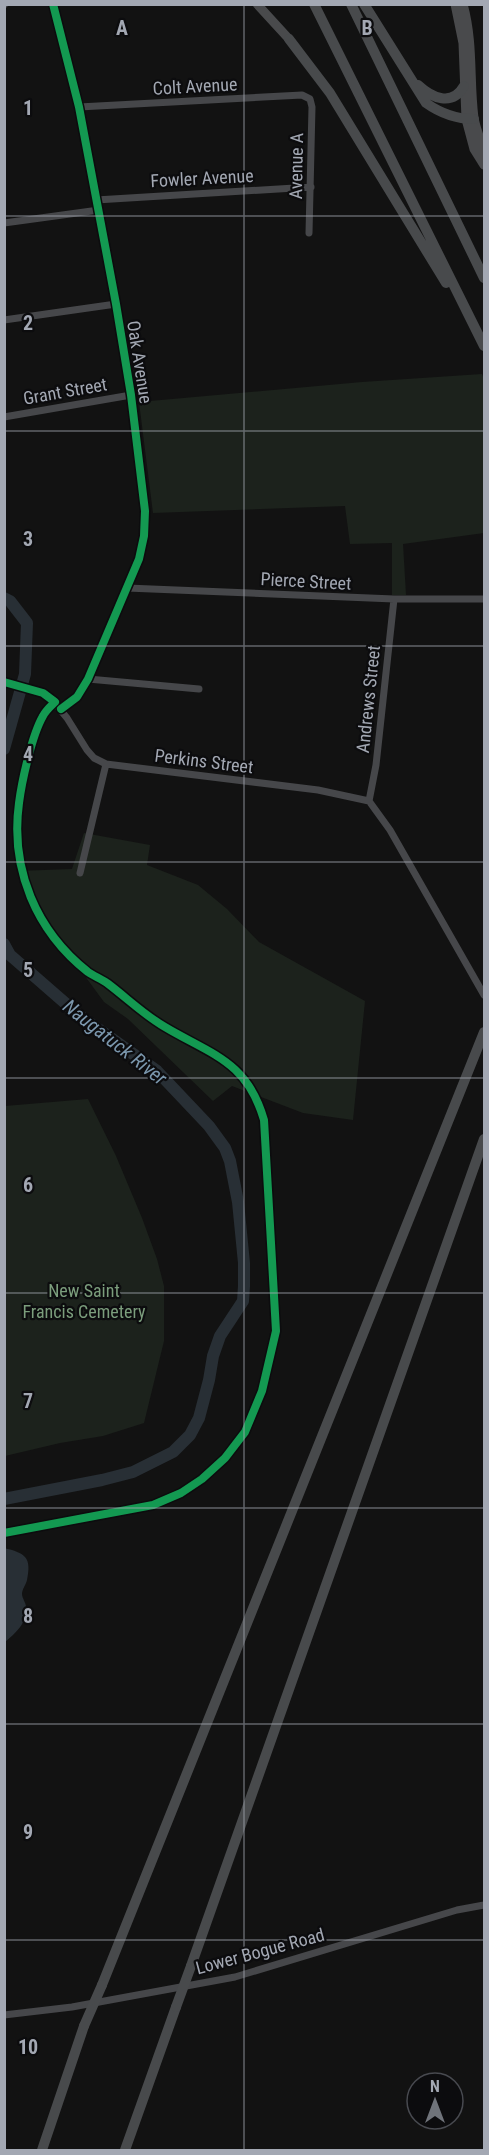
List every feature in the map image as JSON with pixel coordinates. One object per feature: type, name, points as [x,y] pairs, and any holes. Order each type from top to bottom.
[{"type":"highway","points":[[315,4],[484,345]]},
{"type":"highway","points":[[351,4],[484,278]]},
{"type":"highway","points":[[364,4],[419,94],[434,109],[470,119]]},
{"type":"highway","points":[[289,39],[330,93],[484,345]]},
{"type":"highway","points":[[411,79],[431,96],[441,100],[452,98],[460,93],[464,86]]},
{"type":"highway","points":[[42,2151],[84,2026],[484,1032]]},
{"type":"highway","points":[[125,2151],[484,1139]]},
{"type":"main road","points":[[257,4],[289,39]]},
{"type":"main road","points":[[455,4],[463,43],[464,86],[474,149],[483,162]]},
{"type":"main road","points":[[463,4],[469,27],[471,49],[470,119]]},
{"type":"street","name":"Oak Avenue","points":[[53,4],[80,108],[99,210],[131,395],[145,511],[144,536],[139,559],[127,588],[88,679],[77,697],[61,709]]},
{"type":"street","name":"Colt Avenue","points":[[80,108],[302,95],[310,99]]},
{"type":"street","name":"Avenue A","points":[[309,233],[312,107],[310,99]]},
{"type":"street","name":"Fowler Avenue","points":[[96,200],[311,187]]},
{"type":"street","points":[[4,223],[99,210]]},
{"type":"street","points":[[4,320],[116,304]]},
{"type":"street","name":"Grant Street","points":[[4,417],[131,395]]},
{"type":"street","name":"Pierce Street","points":[[127,588],[394,599],[484,599]]},
{"type":"street","name":"Andrews Street","points":[[369,801],[394,599]]},
{"type":"street","points":[[88,679],[199,689]]},
{"type":"street","points":[[4,682],[49,696],[61,709],[87,750],[94,758],[106,764],[80,873]]},
{"type":"street","name":"Perkins Street","points":[[106,764],[318,789],[369,801]]},
{"type":"street","points":[[369,801],[390,830],[484,995]]},
{"type":"street","name":"Lower Bogue Road","points":[[4,2015],[72,2007],[235,1977],[457,1910],[484,1905]]},
{"type":"green space","points":[[482,374],[484,379],[484,533],[403,544],[406,595],[392,595],[392,543],[350,544],[345,506],[153,513],[139,402]]},
{"type":"green space","points":[[84,833],[150,845],[147,865],[198,885],[227,909],[259,942],[365,1001],[353,1120],[303,1113],[232,1086],[213,1101],[128,1019],[104,1002],[82,972],[60,950],[35,917],[17,871],[72,869]]},
{"type":"green space","name":"New Saint Francis Cemetery","points":[[88,1099],[116,1156],[157,1259],[164,1286],[164,1341],[144,1423],[103,1436],[5,1456],[5,1106]]},
{"type":"shaded area","points":[[4,1548],[22,1554],[28,1566],[27,1580],[22,1594],[26,1605],[25,1618],[17,1631],[5,1642]]},
{"type":"waterway","name":"Naugatuck River","points":[[4,598],[10,601],[27,623],[25,674],[4,749]]},
{"type":"waterway","name":"Naugatuck River","points":[[4,944],[10,955],[80,1016],[157,1071],[209,1126],[225,1148],[230,1161],[238,1202],[244,1263],[243,1301],[220,1336],[213,1356],[199,1418],[190,1435],[173,1452],[133,1472],[4,1499]]},
{"type":"cycle path","points":[[53,4],[79,107],[116,304],[131,395],[145,511],[144,536],[139,559],[88,679],[77,697],[61,709]]},
{"type":"cycle path","points":[[4,682],[43,693],[55,702],[43,716],[31,746],[20,793],[17,828],[23,875],[41,918],[54,938],[88,972],[107,983],[157,1022],[226,1062],[238,1072],[257,1100],[264,1120],[276,1331],[262,1391],[245,1432],[225,1458],[202,1479],[181,1493],[153,1505],[4,1533]]}]
